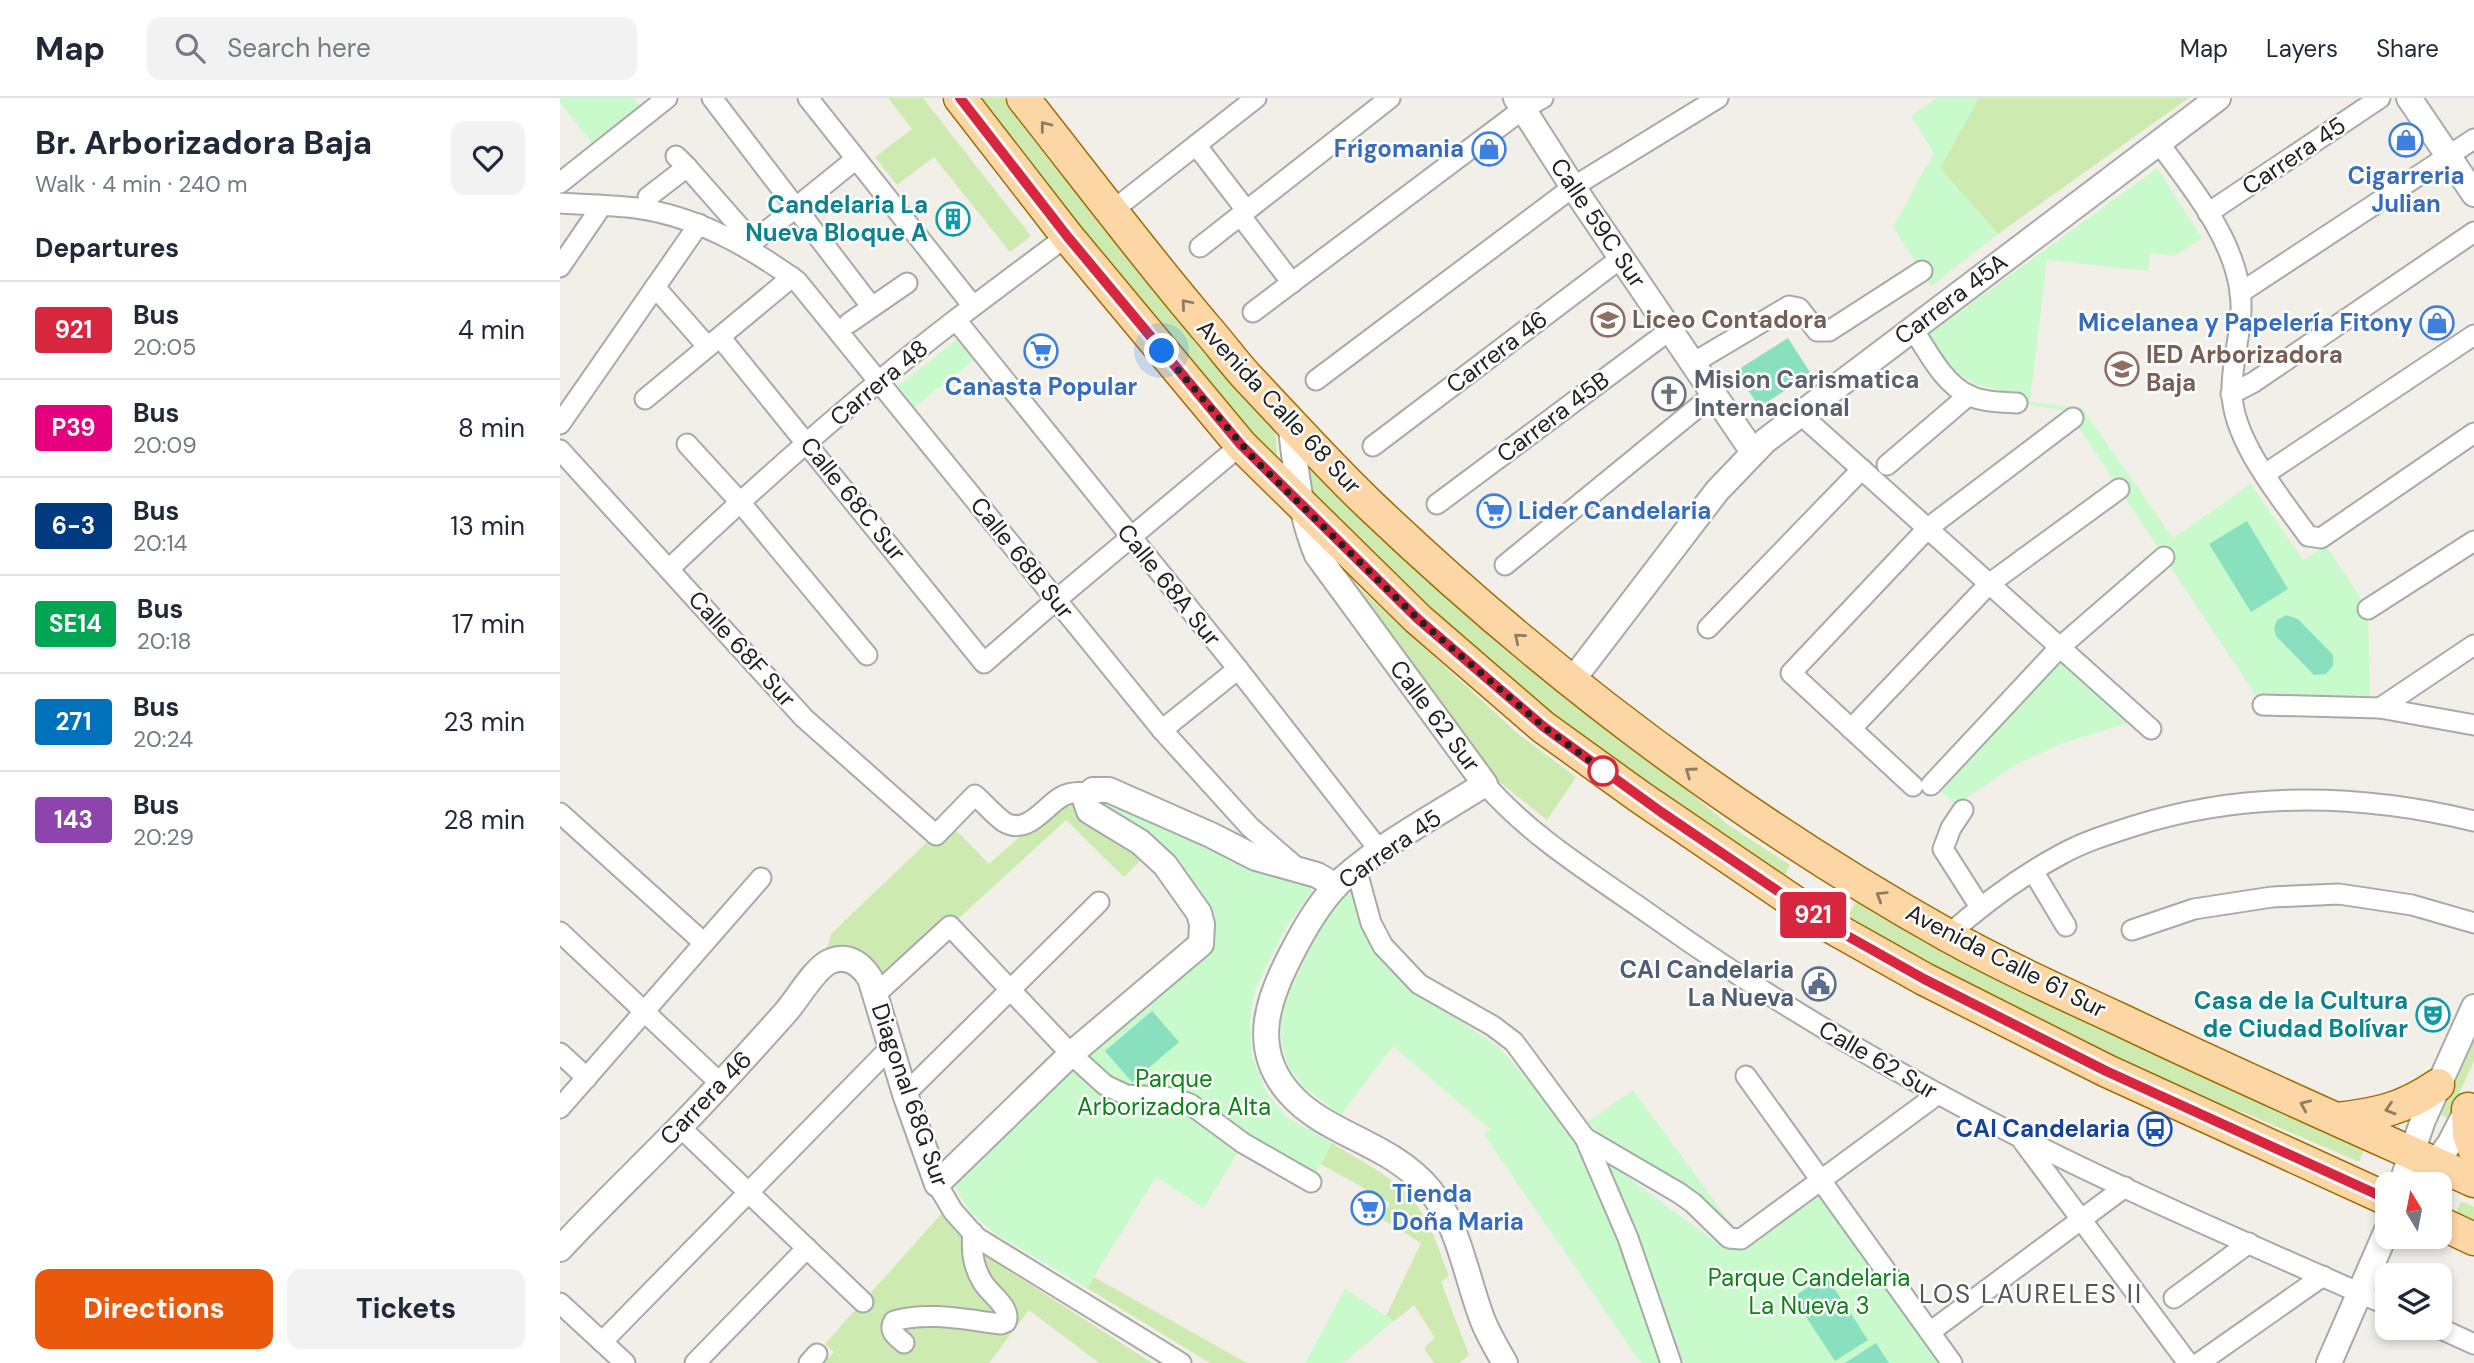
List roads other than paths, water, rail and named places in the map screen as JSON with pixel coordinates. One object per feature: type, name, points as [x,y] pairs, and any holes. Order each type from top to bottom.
[{"type":"main road","name":"Avenida Calle 68 Sur","points":[[960,98],[1067,236],[1209,408],[1301,507],[1418,619],[1544,727],[1640,797],[1803,908]]},
{"type":"main road","name":"Avenida Calle 68 Sur","points":[[1023,98],[1246,376],[1367,502],[1437,568],[1572,682]]},
{"type":"main road","points":[[1209,408],[1222,385],[1246,376]]},
{"type":"main road","name":"Avenida Calle 61 Sur","points":[[1572,682],[1694,775],[1809,852],[1948,935],[2066,995],[2337,1119],[2422,1167],[2474,1181]]},
{"type":"main road","points":[[1803,908],[1817,902],[1823,892],[1819,868],[1809,852]]},
{"type":"main road","points":[[1803,908],[1924,979],[2042,1040],[2375,1193]]},
{"type":"main road","points":[[2337,1119],[2391,1110],[2413,1101],[2438,1085]]},
{"type":"main road","points":[[2471,1102],[2469,1134],[2474,1149]]},
{"type":"main road","points":[[2452,1229],[2474,1239]]},
{"type":"street","points":[[560,183],[667,98]]},
{"type":"street","points":[[712,98],[871,306]]},
{"type":"street","points":[[808,98],[973,306]]},
{"type":"street","points":[[1112,211],[1256,98]]},
{"type":"street","points":[[1199,247],[1390,98]]},
{"type":"street","points":[[1317,380],[1573,187],[1718,98]]},
{"type":"street","name":"Carrera 45A","points":[[1572,682],[1717,491],[1753,452],[1799,413],[2218,98]]},
{"type":"street","name":"Carrera 45","points":[[2208,213],[2380,98]]},
{"type":"street","points":[[2410,98],[2474,194]]},
{"type":"street","points":[[1253,312],[1528,102]]},
{"type":"street","name":"Calle 59C Sur","points":[[1528,102],[1573,187],[1753,452]]},
{"type":"street","points":[[2240,293],[2474,139]]},
{"type":"street","points":[[2159,143],[2208,213],[2230,257],[2240,293],[2241,319],[2231,394],[2237,420],[2265,474],[2308,536],[2321,538],[2474,433]]},
{"type":"street","points":[[1196,145],[1292,283]]},
{"type":"street","points":[[560,203],[661,212],[750,244],[856,159]]},
{"type":"street","name":"Calle 68B Sur","points":[[648,197],[681,161],[750,244],[792,277],[1162,730],[1250,827],[1297,869]]},
{"type":"street","points":[[560,267],[601,207]]},
{"type":"street","points":[[560,425],[699,224]]},
{"type":"street","points":[[2231,394],[2254,382],[2474,232]]},
{"type":"street","name":"Carrera 48","points":[[670,568],[740,502],[878,382],[1067,236]]},
{"type":"street","name":"Carrera 46","points":[[1373,446],[1621,258]]},
{"type":"street","points":[[1693,363],[1789,306],[1799,308],[1817,331],[1829,331],[1922,271]]},
{"type":"street","points":[[645,399],[792,277]]},
{"type":"street","points":[[849,323],[907,283]]},
{"type":"street","name":"Calle 68C Sur","points":[[655,287],[713,341],[808,443],[984,663],[1056,600]]},
{"type":"street","name":"Calle 68A Sur","points":[[956,320],[1238,669],[1380,850]]},
{"type":"street","points":[[1912,328],[1947,379],[1969,395],[1995,402],[2017,403]]},
{"type":"street","name":"Carrera 45B","points":[[1437,504],[1670,330]]},
{"type":"street","points":[[2265,474],[2474,335]]},
{"type":"street","points":[[1505,565],[1714,394]]},
{"type":"street","points":[[1887,465],[1969,395]]},
{"type":"street","points":[[1799,413],[2151,729]]},
{"type":"street","points":[[2073,418],[1927,528],[1791,673],[1851,729],[1922,785],[2060,648],[2164,557]]},
{"type":"street","name":"Calle 62 Sur","points":[[1290,422],[1301,507],[1309,537],[1329,574],[1485,784],[1517,818],[1713,960],[1825,1030],[1938,1094],[2125,1187],[2375,1300]]},
{"type":"street","points":[[687,444],[740,502],[867,655]]},
{"type":"street","points":[[1056,600],[1241,445]]},
{"type":"street","name":"Calle 68F Sur","points":[[560,450],[804,718],[936,835],[975,795],[1004,822],[1017,826],[1027,824],[1062,797],[1080,792],[1088,793]]},
{"type":"street","points":[[1708,628],[1863,469]]},
{"type":"street","points":[[1851,729],[1989,584],[2119,489]]},
{"type":"street","points":[[2368,609],[2474,541]]},
{"type":"street","points":[[2380,708],[2474,645]]},
{"type":"street","points":[[1162,730],[1238,669]]},
{"type":"street","points":[[2263,705],[2380,708],[2474,725]]},
{"type":"street","name":"Carrera 45","points":[[1485,784],[1380,850],[1336,886],[1302,932],[1272,992],[1265,1032],[1273,1068],[1281,1083],[1298,1103],[1400,1161],[1429,1189],[1446,1216],[1490,1339],[1505,1363]]},
{"type":"street","name":"Calle 68B Sur","points":[[1088,793],[1095,789],[1105,789],[1211,835],[1256,858],[1324,878],[1336,886]]},
{"type":"street","points":[[937,1184],[1071,1054],[1201,944],[1203,935],[1199,913],[1165,865],[1140,842],[1086,808],[1088,793]]},
{"type":"street","points":[[1948,935],[1980,907],[2062,854],[2110,833],[2164,816],[2209,807],[2271,801],[2353,801],[2398,805],[2474,821]]},
{"type":"street","points":[[1963,810],[1951,828],[1943,849],[1980,907]]},
{"type":"street","points":[[560,813],[704,943]]},
{"type":"street","points":[[1356,868],[1371,923],[1383,946],[1419,984],[1493,1026],[1514,1042],[1585,1138],[1628,1238],[1671,1363]]},
{"type":"street","points":[[2033,872],[2066,926]]},
{"type":"street","points":[[560,1108],[761,878]]},
{"type":"street","points":[[2132,930],[2194,909],[2272,897],[2339,894],[2412,905],[2474,923]]},
{"type":"street","points":[[905,1094],[1099,902]]},
{"type":"street","points":[[876,994],[950,926],[1071,1054],[1105,1085],[1126,1095],[1173,1098],[1190,1104],[1242,1143],[1311,1182]]},
{"type":"street","points":[[560,932],[721,1084]]},
{"type":"street","name":"Carrera 46","points":[[560,1249],[721,1084],[794,1003],[820,968],[832,960],[853,961]]},
{"type":"street","name":"Diagonal 68G Sur","points":[[853,961],[865,970],[876,994],[905,1094],[937,1184],[953,1211],[987,1245],[1181,1363]]},
{"type":"street","points":[[2422,1167],[2438,1085],[2474,1007]]},
{"type":"street","points":[[602,1342],[891,1047]]},
{"type":"street","points":[[560,1053],[587,1078]]},
{"type":"street","points":[[1746,1076],[1952,1363]]},
{"type":"street","points":[[1585,1138],[1686,1198],[1728,1238],[1741,1239],[1938,1094]]},
{"type":"street","points":[[2422,1167],[2450,1143],[2471,1102]]},
{"type":"street","points":[[680,1127],[863,1302]]},
{"type":"street","points":[[2020,1136],[2188,1363]]},
{"type":"street","points":[[1930,1332],[2125,1187]]},
{"type":"street","points":[[904,1343],[892,1332],[894,1321],[963,1319],[1001,1324],[1006,1322],[1009,1316],[1007,1309],[988,1289],[975,1266],[971,1250],[973,1233]]},
{"type":"street","points":[[2174,1298],[2249,1243]]},
{"type":"street","points":[[695,1363],[807,1248]]},
{"type":"street","points":[[2329,1363],[2378,1250]]},
{"type":"street","points":[[2199,1363],[2323,1276]]},
{"type":"street","points":[[560,1303],[625,1363]]},
{"type":"street","points":[[2452,1334],[2474,1344]]},
{"type":"place","name":"Cigarreria Julian","points":[[2406,140]]},
{"type":"place","name":"Frigomania","points":[[1489,149]]},
{"type":"place","name":"Candelaria La Nueva Bloque A","points":[[953,219]]},
{"type":"place","name":"Liceo Contadora","points":[[1608,320]]},
{"type":"place","name":"Micelanea y Papelería Fitony","points":[[2437,323]]},
{"type":"place","name":"Canasta Popular","points":[[1041,351]]},
{"type":"place","name":"IED Arborizadora Baja","points":[[2122,369]]},
{"type":"place","name":"Mision Carismatica Internacional","points":[[1669,394]]},
{"type":"place","name":"Lider Candelaria","points":[[1494,511]]},
{"type":"place","name":"CAI Candelaria La Nueva","points":[[1819,984]]},
{"type":"place","name":"Casa de la Cultura de Ciudad Bolívar","points":[[2433,1015]]},
{"type":"place","name":"CAI Candelaria","points":[[2155,1129]]},
{"type":"place","name":"Tienda Doña Maria","points":[[1368,1208]]},
{"type":"district","name":"LOS LAURELES II","points":[[2031,1294]]},
{"type":"park label","name":"Parque Arborizadora Alta","points":[[1174,1093]]},
{"type":"park label","name":"Parque Candelaria La Nueva 3","points":[[1809,1292]]}]
